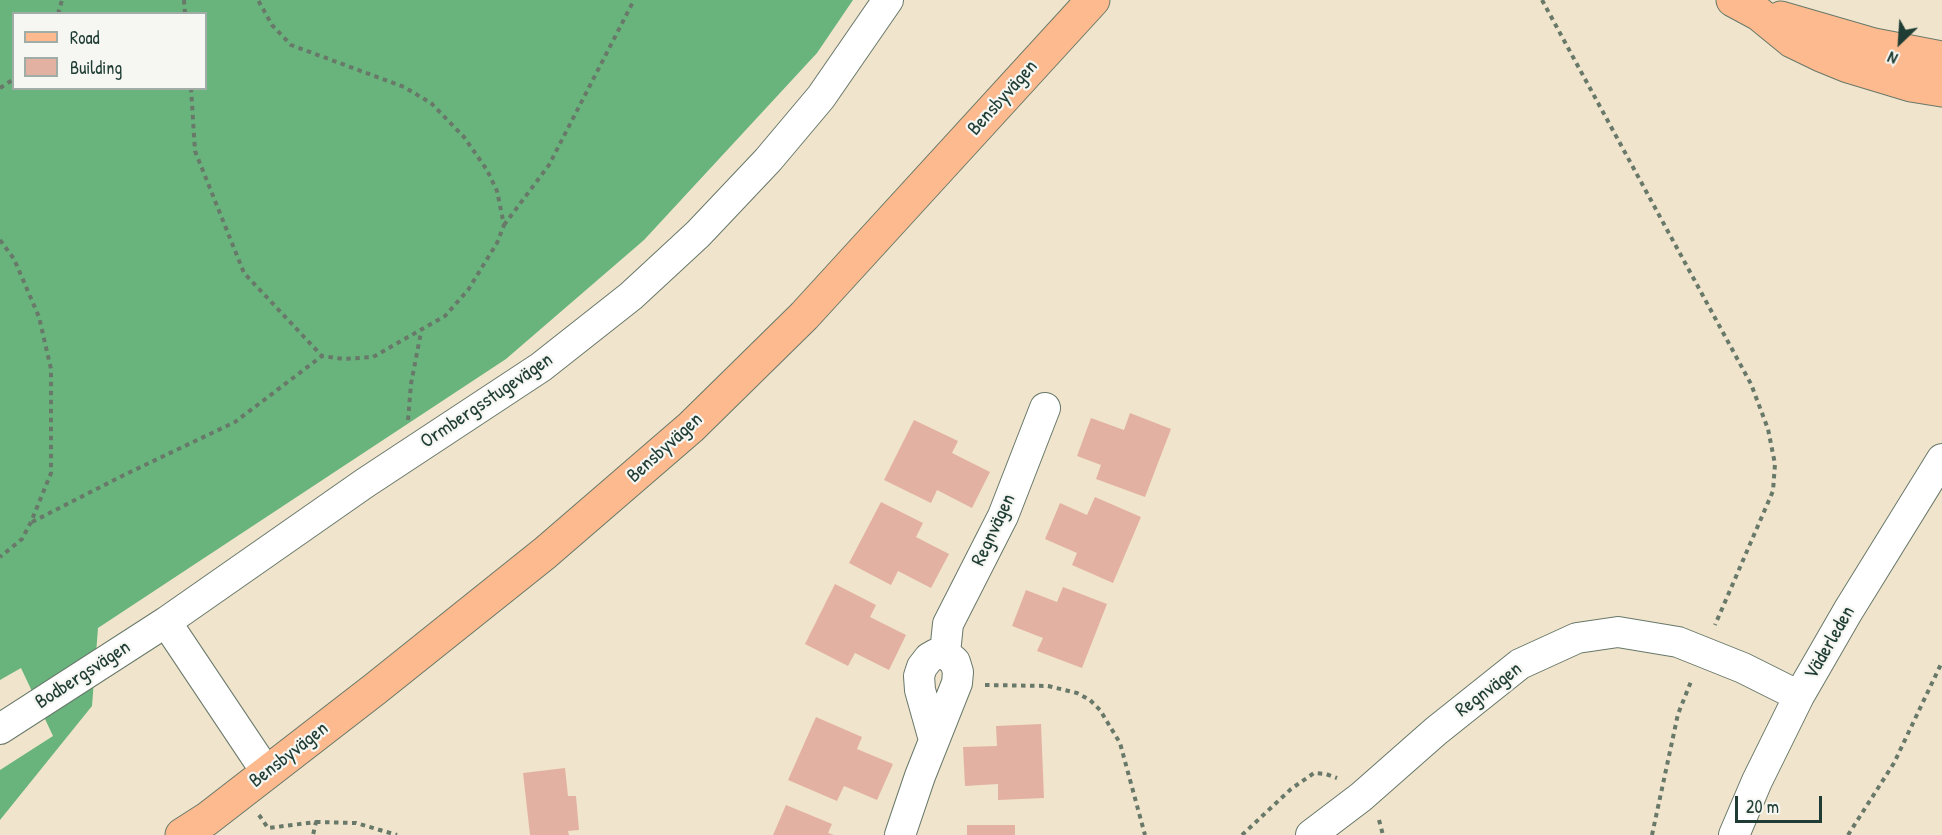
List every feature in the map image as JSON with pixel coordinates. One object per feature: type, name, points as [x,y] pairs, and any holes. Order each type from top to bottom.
[{"type":"main road","name":"Bensbyvägen","points":[[182,835],[255,782],[545,554],[691,427],[804,316],[1093,0]]},
{"type":"main road","points":[[1746,7],[1874,45],[1942,58]]},
{"type":"main road","points":[[1746,7],[1792,41],[1821,55],[1848,66],[1926,87]]},
{"type":"street","name":"Ormbergsstugevägen","points":[[166,622],[405,456],[541,367],[631,296],[698,234],[768,160],[820,97],[888,0]]},
{"type":"street","points":[[1926,87],[1942,104]]},
{"type":"street","name":"Regnvägen","points":[[945,653],[948,624],[1003,516],[1045,408]]},
{"type":"street","name":"Väderleden","points":[[1734,835],[1757,781],[1799,696],[1848,611],[1942,460]]},
{"type":"street","points":[[166,622],[255,782]]},
{"type":"street","name":"Bodbergsvägen","points":[[0,729],[166,622]]},
{"type":"street","name":"Regnvägen","points":[[1311,835],[1361,797],[1436,731],[1520,664],[1577,638],[1618,632],[1678,642],[1743,668],[1799,696]]},
{"type":"street","points":[[900,835],[957,683],[958,672],[955,663],[945,653],[929,658],[919,676],[920,690],[934,740]]},
{"type":"path","points":[[258,0],[272,25],[291,45],[404,87],[431,103],[464,137],[487,170],[497,191],[504,225]]},
{"type":"path","points":[[191,90],[195,151],[244,273],[322,356],[344,359],[373,357],[421,332],[445,316],[468,290],[497,243],[504,225],[549,165],[633,0]]},
{"type":"path","points":[[1542,0],[1751,384],[1768,429],[1775,464],[1773,491],[1714,625]]},
{"type":"path","points":[[0,240],[14,259],[39,317],[51,369],[51,473],[22,538],[0,557]]},
{"type":"path","points":[[405,456],[411,384],[421,332]]},
{"type":"path","points":[[31,522],[235,422],[322,356]]},
{"type":"path","points":[[1848,835],[1894,763],[1942,662]]},
{"type":"path","points":[[1652,835],[1678,714],[1694,673]]},
{"type":"path","points":[[957,683],[1048,686],[1077,693],[1090,700],[1100,710],[1120,743],[1144,835]]},
{"type":"path","points":[[255,782],[267,828],[316,822],[356,823],[397,835]]},
{"type":"path","points":[[313,835],[316,822]]},
{"type":"green space","points":[[0,0],[853,0],[817,53],[644,240],[506,359],[98,628],[92,706],[0,820],[0,770],[53,736],[21,668],[0,680]]},
{"type":"building","points":[[1130,413],[1171,429],[1145,497],[1096,479],[1101,465],[1077,456],[1091,418],[1124,430]]},
{"type":"building","points":[[914,420],[958,441],[952,453],[990,472],[972,508],[937,490],[931,503],[884,480]]},
{"type":"building","points":[[1095,497],[1141,517],[1113,583],[1072,565],[1077,553],[1045,539],[1060,503],[1087,515]]},
{"type":"building","points":[[881,502],[923,523],[916,537],[949,554],[931,588],[898,571],[891,585],[849,563]]},
{"type":"building","points":[[835,584],[876,605],[870,617],[906,635],[889,670],[855,653],[848,666],[805,644]]},
{"type":"building","points":[[1063,587],[1107,604],[1082,668],[1037,651],[1043,638],[1012,626],[1026,590],[1057,602]]},
{"type":"building","points":[[816,717],[862,737],[857,749],[893,764],[877,800],[844,786],[837,801],[788,780]]},
{"type":"building","points":[[1041,724],[1044,798],[998,800],[998,784],[965,786],[963,747],[997,746],[996,726]]},
{"type":"building","points":[[565,768],[568,796],[576,796],[579,830],[568,831],[569,835],[530,835],[523,773]]},
{"type":"building","points":[[786,805],[832,824],[828,833],[834,835],[773,835]]},
{"type":"building","points":[[967,825],[1015,825],[1015,835],[967,835]]}]
